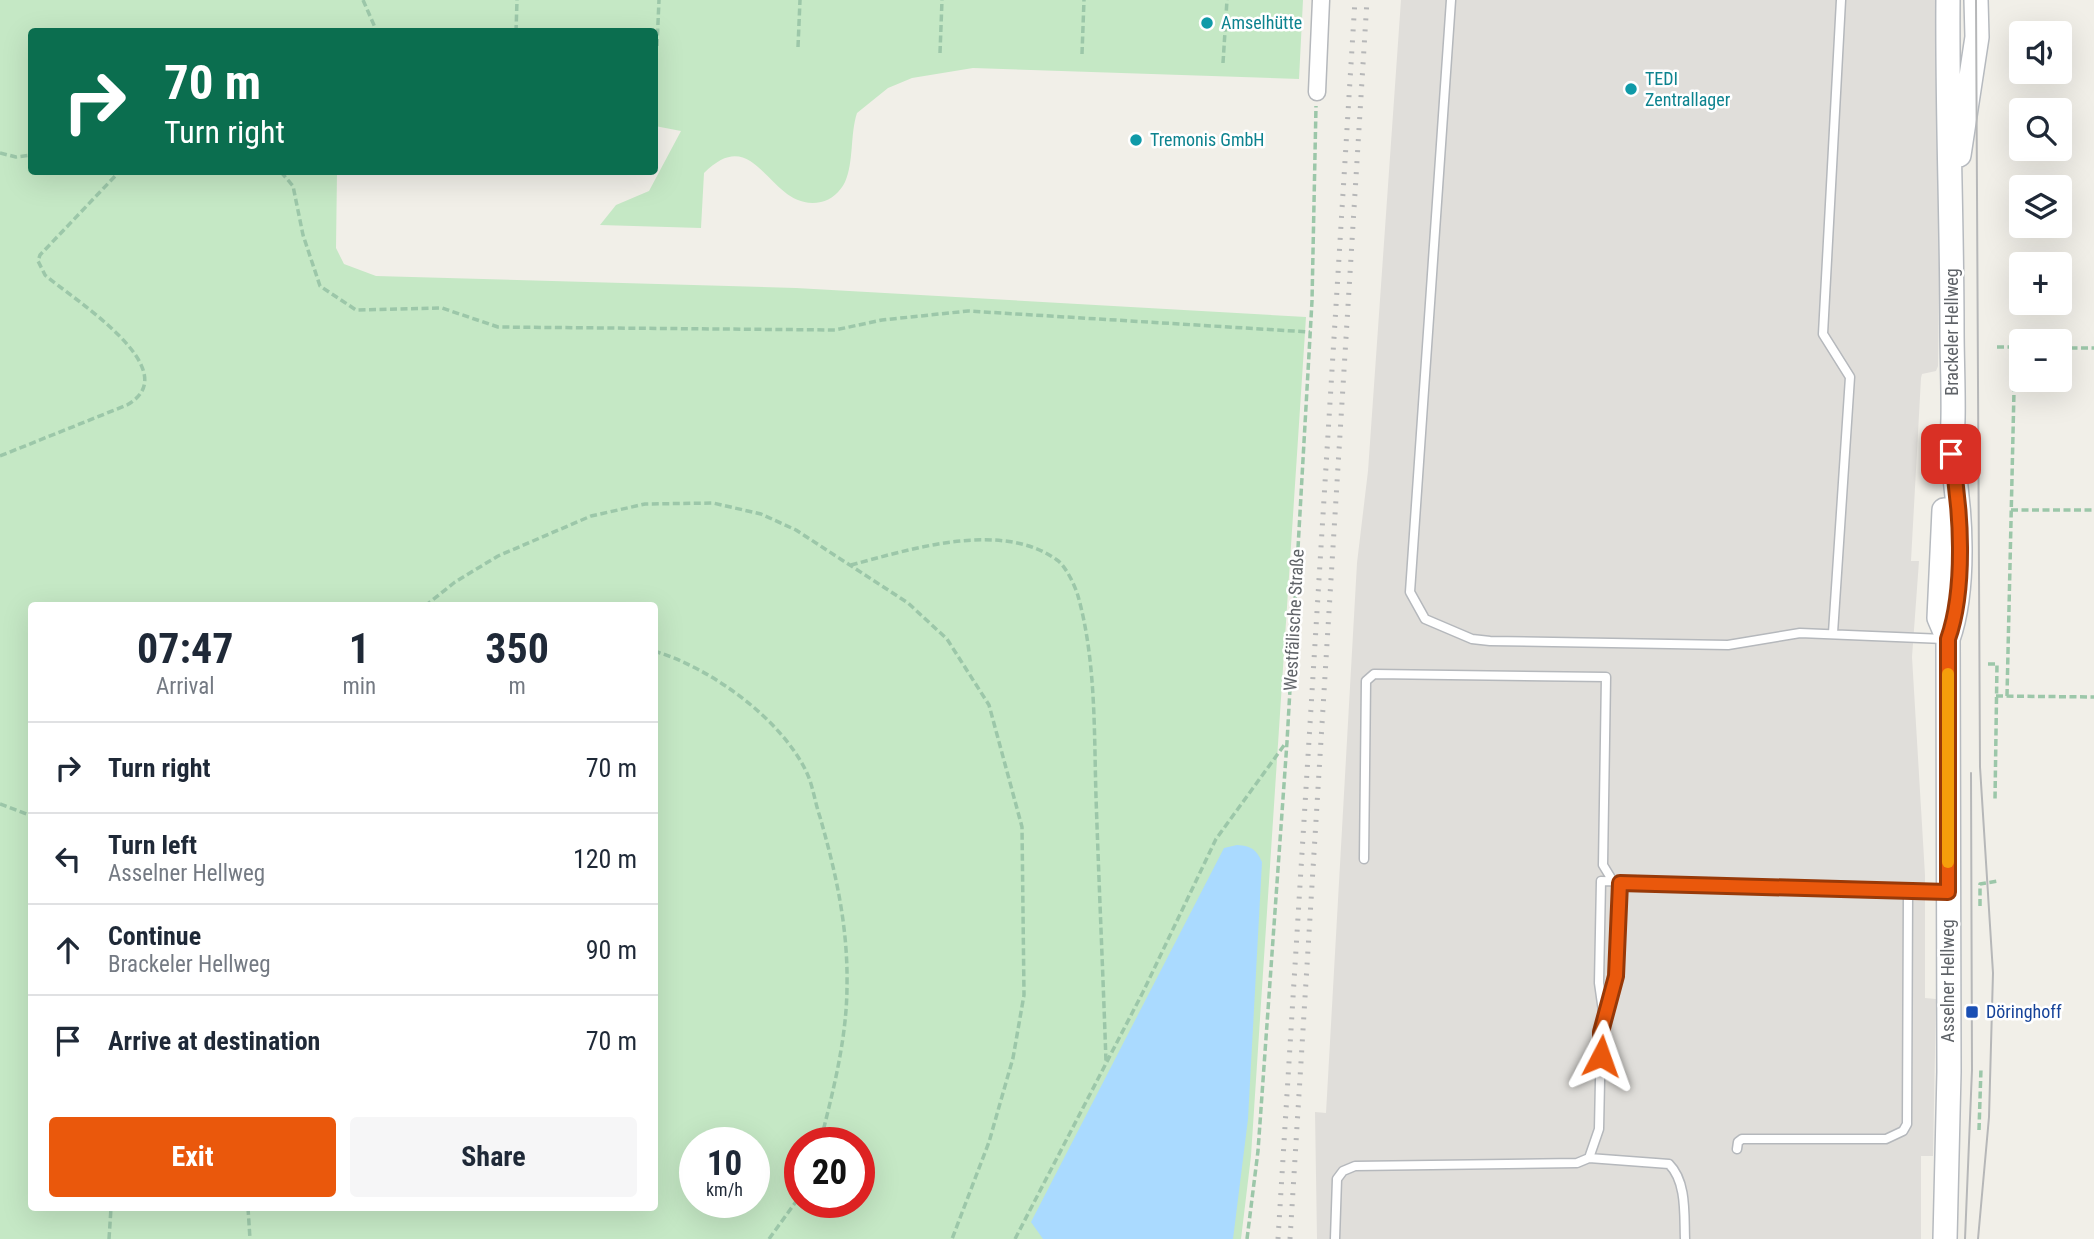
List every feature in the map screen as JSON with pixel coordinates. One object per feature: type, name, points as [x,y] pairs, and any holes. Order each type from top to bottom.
[{"type":"main road","name":"Brackeler Hellweg","points":[[1948,0],[1950,73],[1947,93],[1952,210],[1951,454],[1957,486],[1958,564],[1956,615],[1948,639]]},
{"type":"main road","name":"Brackeler Hellweg","points":[[1952,210],[1977,37],[1976,0]]},
{"type":"main road","name":"Brackeler Hellweg","points":[[1950,73],[1964,127]]},
{"type":"main road","name":"Asselner Hellweg","points":[[1945,1239],[1948,639]]},
{"type":"street","points":[[1317,92],[1321,0]]},
{"type":"lane","points":[[1451,0],[1410,592],[1425,619],[1472,639],[1531,642],[1728,646],[1800,633],[1948,639]]},
{"type":"lane","points":[[1833,633],[1850,377],[1823,334],[1841,0]]},
{"type":"lane","points":[[1364,859],[1366,681],[1374,674],[1606,677],[1602,865],[1617,883],[1616,976],[1604,1018]]},
{"type":"lane","points":[[1589,1158],[1599,1129],[1604,1018],[1599,983],[1601,881],[1948,892]]},
{"type":"lane","points":[[1737,1149],[1738,1142],[1742,1139],[1886,1139],[1903,1131],[1907,1124],[1908,892]]},
{"type":"lane","points":[[1780,1150],[1787,1140]]},
{"type":"lane","points":[[1335,1239],[1337,1179],[1343,1171],[1355,1166],[1577,1163],[1589,1158],[1670,1164],[1676,1171],[1683,1199],[1685,1239]]},
{"type":"path","points":[[363,0],[375,28]]},
{"type":"path","points":[[516,28],[517,0]]},
{"type":"path","points":[[658,28],[659,0]]},
{"type":"path","points":[[798,47],[800,0]]},
{"type":"path","points":[[940,53],[942,0]]},
{"type":"path","points":[[1082,54],[1084,0]]},
{"type":"path","points":[[1223,62],[1227,0]]},
{"type":"path","name":"Westfälische Straße","points":[[1247,1239],[1259,1138],[1287,742],[1310,332],[1317,92]]},
{"type":"path","points":[[0,153],[16,157],[28,156]]},
{"type":"path","points":[[0,456],[127,405],[138,399],[145,388],[145,371],[136,354],[121,337],[45,275],[38,261],[40,255],[116,175]]},
{"type":"path","points":[[284,175],[293,186],[303,235],[320,286],[356,310],[442,308],[498,327],[835,330],[882,320],[968,311],[1310,332]]},
{"type":"path","points":[[1997,347],[2009,347]]},
{"type":"path","points":[[2072,348],[2094,348]]},
{"type":"path","points":[[2007,696],[2016,392]]},
{"type":"path","points":[[430,602],[455,582],[534,539],[591,516],[645,504],[713,503],[761,513],[851,565],[908,603],[947,639],[989,705],[1022,827],[1024,995],[1013,1058],[989,1142],[952,1239]]},
{"type":"path","points":[[2011,510],[2094,510]]},
{"type":"path","points":[[851,565],[918,547],[974,541],[1013,542],[1042,550],[1061,562],[1078,594],[1089,659],[1094,733],[1106,1062]]},
{"type":"path","points":[[658,652],[680,659],[725,685],[754,709],[786,742],[806,772],[835,871],[845,922],[848,986],[835,1080],[824,1127]]},
{"type":"path","points":[[1988,664],[1997,664],[1995,800]]},
{"type":"path","points":[[1996,696],[2094,697]]},
{"type":"path","points":[[1015,1239],[1216,839],[1287,742]]},
{"type":"path","points":[[0,804],[28,814]]},
{"type":"path","points":[[1980,906],[1980,884],[1998,881]]},
{"type":"path","points":[[1979,1130],[1981,1068]]},
{"type":"path","points":[[109,1239],[111,1211]]},
{"type":"path","points":[[248,1211],[250,1239]]},
{"type":"path","points":[[769,1239],[784,1218]]},
{"type":"shaded area","points":[[1401,0],[1943,0],[1938,366],[1936,371],[1922,374],[1921,378],[1911,561],[1919,561],[1912,657],[1925,875],[1925,998],[1936,999],[1933,1156],[1921,1156],[1921,1239],[1317,1239],[1315,1112],[1326,1113],[1357,563],[1368,471]]},
{"type":"green space","points":[[0,0],[1303,0],[1299,79],[973,68],[912,78],[888,88],[857,113],[848,174],[843,186],[832,197],[821,202],[803,202],[788,195],[751,161],[738,156],[722,159],[704,173],[701,228],[600,225],[616,205],[649,191],[681,131],[658,127],[658,28],[28,28],[28,175],[337,175],[336,248],[344,264],[376,276],[796,288],[1306,317],[1251,1156],[1241,1239],[0,1239]]},
{"type":"water","points":[[1237,845],[1252,849],[1262,862],[1248,1119],[1233,1239],[1043,1239],[1031,1222],[1224,848]]},
{"type":"tram line","points":[[1976,0],[1980,767],[1993,973],[1989,1117],[1978,1239]]},
{"type":"tram line","points":[[1965,1239],[1972,1070],[1971,773]]},
{"type":"railway","points":[[1278,1239],[1355,0]]},
{"type":"railway","points":[[1290,1239],[1367,0]]},
{"type":"slow traffic","points":[[1948,674],[1948,862]]},
{"type":"place","name":"Amselhütte","points":[[1207,23]]},
{"type":"place","name":"TEDI Zentrallager","points":[[1631,89]]},
{"type":"place","name":"Tremonis GmbH","points":[[1136,140]]},
{"type":"place","name":"Döringhoff","points":[[1972,1012]]},
{"type":"route","points":[[1601,1056],[1601,1032],[1616,976],[1620,883],[1948,892],[1948,639],[1956,615],[1958,564],[1957,486],[1951,454]]}]
